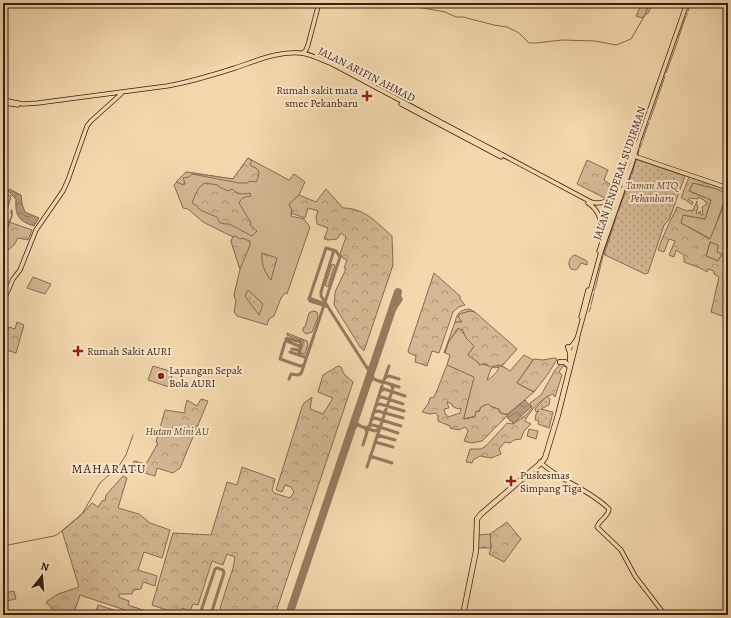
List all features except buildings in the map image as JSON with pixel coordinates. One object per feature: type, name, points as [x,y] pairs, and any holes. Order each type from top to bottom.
[{"type":"highway","points":[[462,615],[476,543],[476,524],[478,517],[546,455],[577,338]]},
{"type":"highway","points":[[567,379],[570,357],[568,348]]},
{"type":"highway","points":[[560,362],[566,363],[569,366]]},
{"type":"main road","points":[[304,52],[319,3]]},
{"type":"main road","name":"JALAN JENDERAL SUDIRMAN","points":[[568,348],[576,335],[623,181],[687,3]]},
{"type":"main road","name":"JALAN ARIFIN AHMAD","points":[[234,69],[274,55],[304,52],[591,202],[597,204],[604,203],[619,188],[623,181]]},
{"type":"main road","name":"JALAN ARIFIN AHMAD","points":[[3,102],[33,106],[178,86],[275,57],[294,55],[314,59],[337,68]]},
{"type":"main road","name":"JALAN ARIFIN AHMAD","points":[[68,101],[154,89]]},
{"type":"main road","name":"JALAN JENDERAL SUDIRMAN","points":[[568,348],[577,338],[602,241],[634,156],[656,90]]},
{"type":"main road","points":[[3,302],[19,271],[36,231],[63,191],[87,126],[121,94]]},
{"type":"main road","points":[[109,96],[111,99],[110,104]]},
{"type":"main road","points":[[634,156],[728,188]]},
{"type":"main road","name":"JALAN ARIFIN AHMAD","points":[[535,173],[593,206],[600,219],[602,241]]},
{"type":"main road","points":[[540,462],[556,474],[594,497],[609,509],[608,513],[597,527],[621,550],[635,576],[665,615]]},
{"type":"green space","points":[[642,3],[652,3],[649,12],[642,18],[636,16]]},
{"type":"green space","points":[[248,158],[289,180],[294,174],[305,182],[299,195],[289,204],[292,210],[291,216],[304,219],[310,227],[287,294],[285,293],[281,298],[274,316],[269,319],[267,325],[237,316],[234,312],[236,301],[234,295],[240,269],[231,241],[233,237],[203,222],[188,209],[183,208],[174,185],[186,172],[233,179]]},
{"type":"green space","points":[[248,158],[252,161],[250,164],[251,166],[256,168],[259,172],[256,182],[250,181],[247,183],[239,183],[192,174],[189,177],[183,178],[185,183],[184,185],[176,182],[186,172],[233,179]]},
{"type":"green space","name":"Taman MTQ Pekanbaru","points":[[636,159],[685,176],[669,220],[664,225],[648,273],[645,274],[603,254]]},
{"type":"green space","points":[[587,160],[608,170],[604,180],[610,184],[609,195],[605,198],[577,184]]},
{"type":"green space","points":[[689,177],[728,190],[728,318],[711,312],[719,277],[714,274],[714,271],[708,269],[707,272],[684,262],[684,255],[676,250],[674,257],[669,255],[675,241],[669,239],[664,252],[658,250],[677,207],[687,211],[693,210],[697,201],[698,207],[696,213],[699,213],[700,211],[701,215],[703,215],[702,207],[707,204],[704,200],[698,197],[698,199],[689,198],[689,200],[693,202],[692,205],[681,198]],"holes":[[[693,183],[717,189],[727,194],[710,239],[681,223],[683,215],[705,219],[711,200],[689,191]],[[710,242],[718,245],[717,252],[722,254],[718,261],[706,256]]]},
{"type":"green space","points":[[205,183],[218,185],[219,187],[228,191],[232,189],[240,194],[250,193],[251,196],[244,198],[239,203],[251,223],[250,225],[257,231],[252,236],[229,224],[220,223],[217,217],[200,210],[192,203],[199,189]]},
{"type":"green space","points":[[693,183],[727,193],[711,239],[681,223],[682,215],[705,219],[711,200],[689,191]]},
{"type":"green space","points":[[326,189],[343,208],[364,213],[376,221],[392,236],[393,265],[364,351],[334,305],[335,292],[346,269],[344,268],[347,260],[340,254],[346,237],[341,233],[337,239],[324,239],[328,228],[317,224],[316,217],[318,211],[308,208],[305,218],[291,213],[292,210],[289,204],[299,195],[316,202]]},
{"type":"green space","points":[[3,193],[11,196],[6,214],[3,213]]},
{"type":"green space","points":[[9,222],[32,230],[28,240],[18,238],[14,245],[8,250],[3,261],[3,241]]},
{"type":"green space","points":[[236,236],[239,239],[242,238],[250,241],[250,245],[240,269],[231,241],[233,237]]},
{"type":"green space","points":[[710,242],[718,245],[722,254],[718,261],[706,256]]},
{"type":"green space","points":[[262,253],[277,258],[271,280],[266,274],[262,260]]},
{"type":"green space","points":[[575,255],[587,261],[587,265],[581,263],[576,270],[571,269],[569,261],[571,257]]},
{"type":"green space","points":[[332,264],[335,265],[328,287],[325,285]]},
{"type":"green space","points":[[434,273],[460,296],[460,299],[465,305],[459,307],[453,312],[439,353],[432,351],[427,366],[415,362],[416,356],[408,351]]},
{"type":"green space","points":[[33,277],[51,284],[45,294],[27,288]]},
{"type":"green space","points":[[248,290],[263,304],[259,315],[245,296]]},
{"type":"green space","points":[[469,309],[475,312],[470,311],[460,314],[459,317],[462,322],[455,322],[459,312]]},
{"type":"green space","points":[[313,311],[317,312],[318,317],[312,332],[306,334],[303,331],[303,328],[305,327],[309,313]]},
{"type":"green space","points":[[470,311],[475,312],[517,349],[502,366],[499,365],[491,367],[485,364],[479,365],[479,363],[468,355],[474,346],[466,338],[462,329],[461,330],[458,328],[449,341],[444,353],[455,322],[462,322],[458,317],[460,314]]},
{"type":"green space","points":[[17,322],[24,325],[16,353],[3,349],[3,337],[5,338],[9,327],[15,329]]},
{"type":"green space","points":[[459,328],[474,347],[468,355],[481,364],[499,366],[510,371],[524,355],[533,360],[517,383],[534,392],[508,414],[503,414],[496,408],[485,405],[481,407],[475,416],[464,419],[473,377],[447,365],[450,355],[445,353],[449,341]],"holes":[[[494,367],[499,367],[494,375],[487,380],[491,369]]]},
{"type":"green space","points":[[287,333],[307,341],[308,345],[305,354],[300,353],[304,341],[287,335]]},
{"type":"green space","points":[[554,358],[557,359],[556,361],[534,392],[517,383],[534,359],[543,360]]},
{"type":"green space","points":[[563,361],[567,367],[563,366],[559,372],[562,375],[555,397],[553,394],[549,396],[533,409],[525,421],[531,424],[524,431],[521,439],[514,440],[510,443],[505,442],[499,449],[501,454],[491,458],[480,456],[473,460],[472,463],[466,462],[470,449],[481,449],[486,446],[507,423],[513,424],[526,415],[532,408],[530,403],[541,395],[555,370]]},
{"type":"green space","points":[[447,365],[474,377],[464,419],[475,417],[476,411],[479,412],[481,407],[488,404],[499,409],[500,413],[508,415],[482,441],[472,443],[464,441],[468,431],[465,427],[459,430],[450,428],[450,426],[438,421],[438,416],[436,413],[430,414],[422,412],[428,404],[430,398],[434,397]],"holes":[[[447,402],[452,404],[452,406],[458,409],[461,408],[460,413],[448,417],[444,409],[449,408]]]},
{"type":"green space","name":"Lapangan Sepak Bola AURI","points":[[153,366],[173,372],[169,387],[148,380]]},
{"type":"green space","points":[[338,366],[341,367],[344,374],[353,382],[275,615],[233,615],[221,611],[220,608],[235,557],[227,554],[223,565],[212,561],[198,605],[193,604],[190,611],[182,608],[180,613],[175,613],[152,605],[173,533],[211,535],[227,482],[237,485],[242,467],[275,479],[272,490],[274,493],[290,498],[294,492],[291,487],[285,485],[282,492],[276,490],[302,407],[304,403],[312,397],[310,409],[323,414],[333,398],[318,392],[323,375]]},
{"type":"green space","points":[[547,396],[550,399],[549,405],[541,409],[553,412],[549,428],[538,424],[539,421],[535,420],[536,414],[539,411],[536,412],[535,409]]},
{"type":"green space","name":"Hutan Mini AU","points":[[201,399],[208,401],[180,468],[173,473],[157,468],[155,476],[131,469],[134,461],[146,464],[158,443],[156,442],[165,410],[185,413],[187,400],[197,406]]},
{"type":"green space","points":[[529,429],[538,431],[536,439],[527,436]]},
{"type":"green space","points":[[123,476],[127,478],[118,508],[139,514],[150,523],[170,530],[162,558],[144,552],[138,570],[157,576],[155,586],[143,582],[141,589],[134,590],[132,594],[119,594],[119,597],[129,601],[128,605],[146,611],[145,615],[140,615],[80,595],[74,613],[76,615],[51,615],[55,612],[46,602],[58,594],[79,587],[62,531],[82,514],[92,503],[98,507],[103,500],[105,501],[106,495]]},
{"type":"green space","points":[[507,522],[521,539],[504,562],[489,554],[491,548],[490,534]]},
{"type":"green space","points":[[490,534],[491,548],[477,548],[477,535]]},
{"type":"green space","points":[[14,591],[16,599],[6,601],[4,593]]},
{"type":"green space","points":[[98,605],[129,615],[95,615]]},
{"type":"water","points":[[9,189],[21,195],[25,212],[39,218],[34,226],[24,222],[19,217],[16,209],[16,199],[8,191]]},
{"type":"water","points":[[12,212],[3,241],[3,234],[5,231],[3,229],[3,223],[7,223],[9,221]]},
{"type":"water","points":[[525,400],[531,407],[513,424],[507,417],[508,414]]},
{"type":"waterway","points":[[396,3],[445,12],[456,17],[463,17],[507,27],[519,33],[529,43],[562,40],[595,41],[616,45],[631,39],[645,15],[649,3]]},
{"type":"waterway","points":[[688,11],[691,3]]},
{"type":"waterway","points":[[678,39],[686,16]]},
{"type":"waterway","points":[[666,73],[678,40]]},
{"type":"waterway","points":[[294,51],[302,51]]},
{"type":"waterway","points":[[308,52],[333,62],[355,74]]},
{"type":"waterway","points":[[228,68],[235,66]]},
{"type":"waterway","points":[[357,75],[373,84]]},
{"type":"waterway","points":[[650,120],[665,76]]},
{"type":"waterway","points":[[384,90],[401,99]]},
{"type":"waterway","points":[[403,99],[423,110]]},
{"type":"waterway","points":[[425,111],[432,115]]},
{"type":"waterway","points":[[434,116],[441,120]]},
{"type":"waterway","points":[[443,121],[464,132]]},
{"type":"waterway","points":[[643,139],[649,122]]},
{"type":"waterway","points":[[465,133],[500,151]]},
{"type":"waterway","points":[[640,148],[642,143]]},
{"type":"waterway","points":[[638,155],[639,150]]},
{"type":"waterway","points":[[502,152],[552,179]]},
{"type":"waterway","points":[[635,159],[728,190]]},
{"type":"waterway","points":[[625,167],[627,160]]},
{"type":"waterway","points":[[632,174],[636,160]]},
{"type":"waterway","points":[[620,182],[625,169]]},
{"type":"waterway","points":[[618,212],[631,176]]},
{"type":"waterway","points":[[553,180],[564,185]]},
{"type":"waterway","points":[[565,186],[593,201]]},
{"type":"waterway","points":[[604,255],[616,218]]},
{"type":"waterway","points":[[596,285],[603,256]]},
{"type":"waterway","points":[[594,291],[596,286]]},
{"type":"waterway","points":[[591,305],[594,293]]},
{"type":"waterway","points":[[589,312],[591,307]]},
{"type":"waterway","points":[[3,546],[54,536],[82,514],[100,483],[115,472],[126,455],[133,435]]},
{"type":"taxiway","points":[[326,306],[310,301],[309,299],[326,248],[336,251],[340,257]]},
{"type":"taxiway","points":[[334,250],[321,296],[369,371],[370,376]]},
{"type":"taxiway","points":[[301,374],[340,257]]},
{"type":"taxiway","points":[[391,315],[401,300],[399,295],[395,297],[394,305]]},
{"type":"taxiway","points":[[309,298],[325,304]]},
{"type":"taxiway","points":[[299,355],[301,342],[287,338],[280,359],[300,366],[304,365]]},
{"type":"taxiway","points":[[287,341],[301,347]]},
{"type":"taxiway","points":[[292,349],[298,350],[299,352]]},
{"type":"taxiway","points":[[290,352],[305,357],[306,359]]},
{"type":"taxiway","points":[[383,383],[389,366]]},
{"type":"taxiway","points":[[367,368],[373,367]]},
{"type":"taxiway","points":[[289,379],[291,374],[298,375],[301,373]]},
{"type":"taxiway","points":[[371,374],[374,379],[381,382]]},
{"type":"taxiway","points":[[385,378],[389,376],[399,379]]},
{"type":"taxiway","points":[[368,382],[374,379]]},
{"type":"taxiway","points":[[367,467],[393,388],[390,384],[380,381]]},
{"type":"taxiway","points":[[390,384],[399,387]]},
{"type":"taxiway","points":[[356,419],[355,421],[361,426],[369,427],[382,386]]},
{"type":"taxiway","points":[[381,391],[384,389],[405,396]]},
{"type":"taxiway","points":[[378,398],[382,397],[403,404]]},
{"type":"taxiway","points":[[376,405],[380,404],[404,411]]},
{"type":"taxiway","points":[[374,412],[378,411],[403,418]]},
{"type":"taxiway","points":[[372,419],[375,418],[401,426]]},
{"type":"taxiway","points":[[352,429],[358,425]]},
{"type":"taxiway","points":[[369,426],[373,425],[398,433]]},
{"type":"taxiway","points":[[363,445],[367,432],[365,428],[375,431],[379,429]]},
{"type":"taxiway","points":[[377,435],[395,440]]},
{"type":"taxiway","points":[[375,442],[393,447]]},
{"type":"taxiway","points":[[370,456],[392,463]]},
{"type":"taxiway","points":[[211,614],[224,573],[223,570],[217,568],[215,569],[201,611],[213,615]]},
{"type":"runway","points":[[289,615],[398,292]]},
{"type":"place","name":"Rumah sakit mata smec Pekanbaru","points":[[367,96]]},
{"type":"place","name":"Rumah Sakit AURI","points":[[78,351]]},
{"type":"place","name":"Lapangan Sepak Bola AURI","points":[[161,376]]},
{"type":"place","name":"Puskesmas Simpang Tiga","points":[[511,481]]},
{"type":"district","name":"MAHARATU","points":[[109,468]]}]
